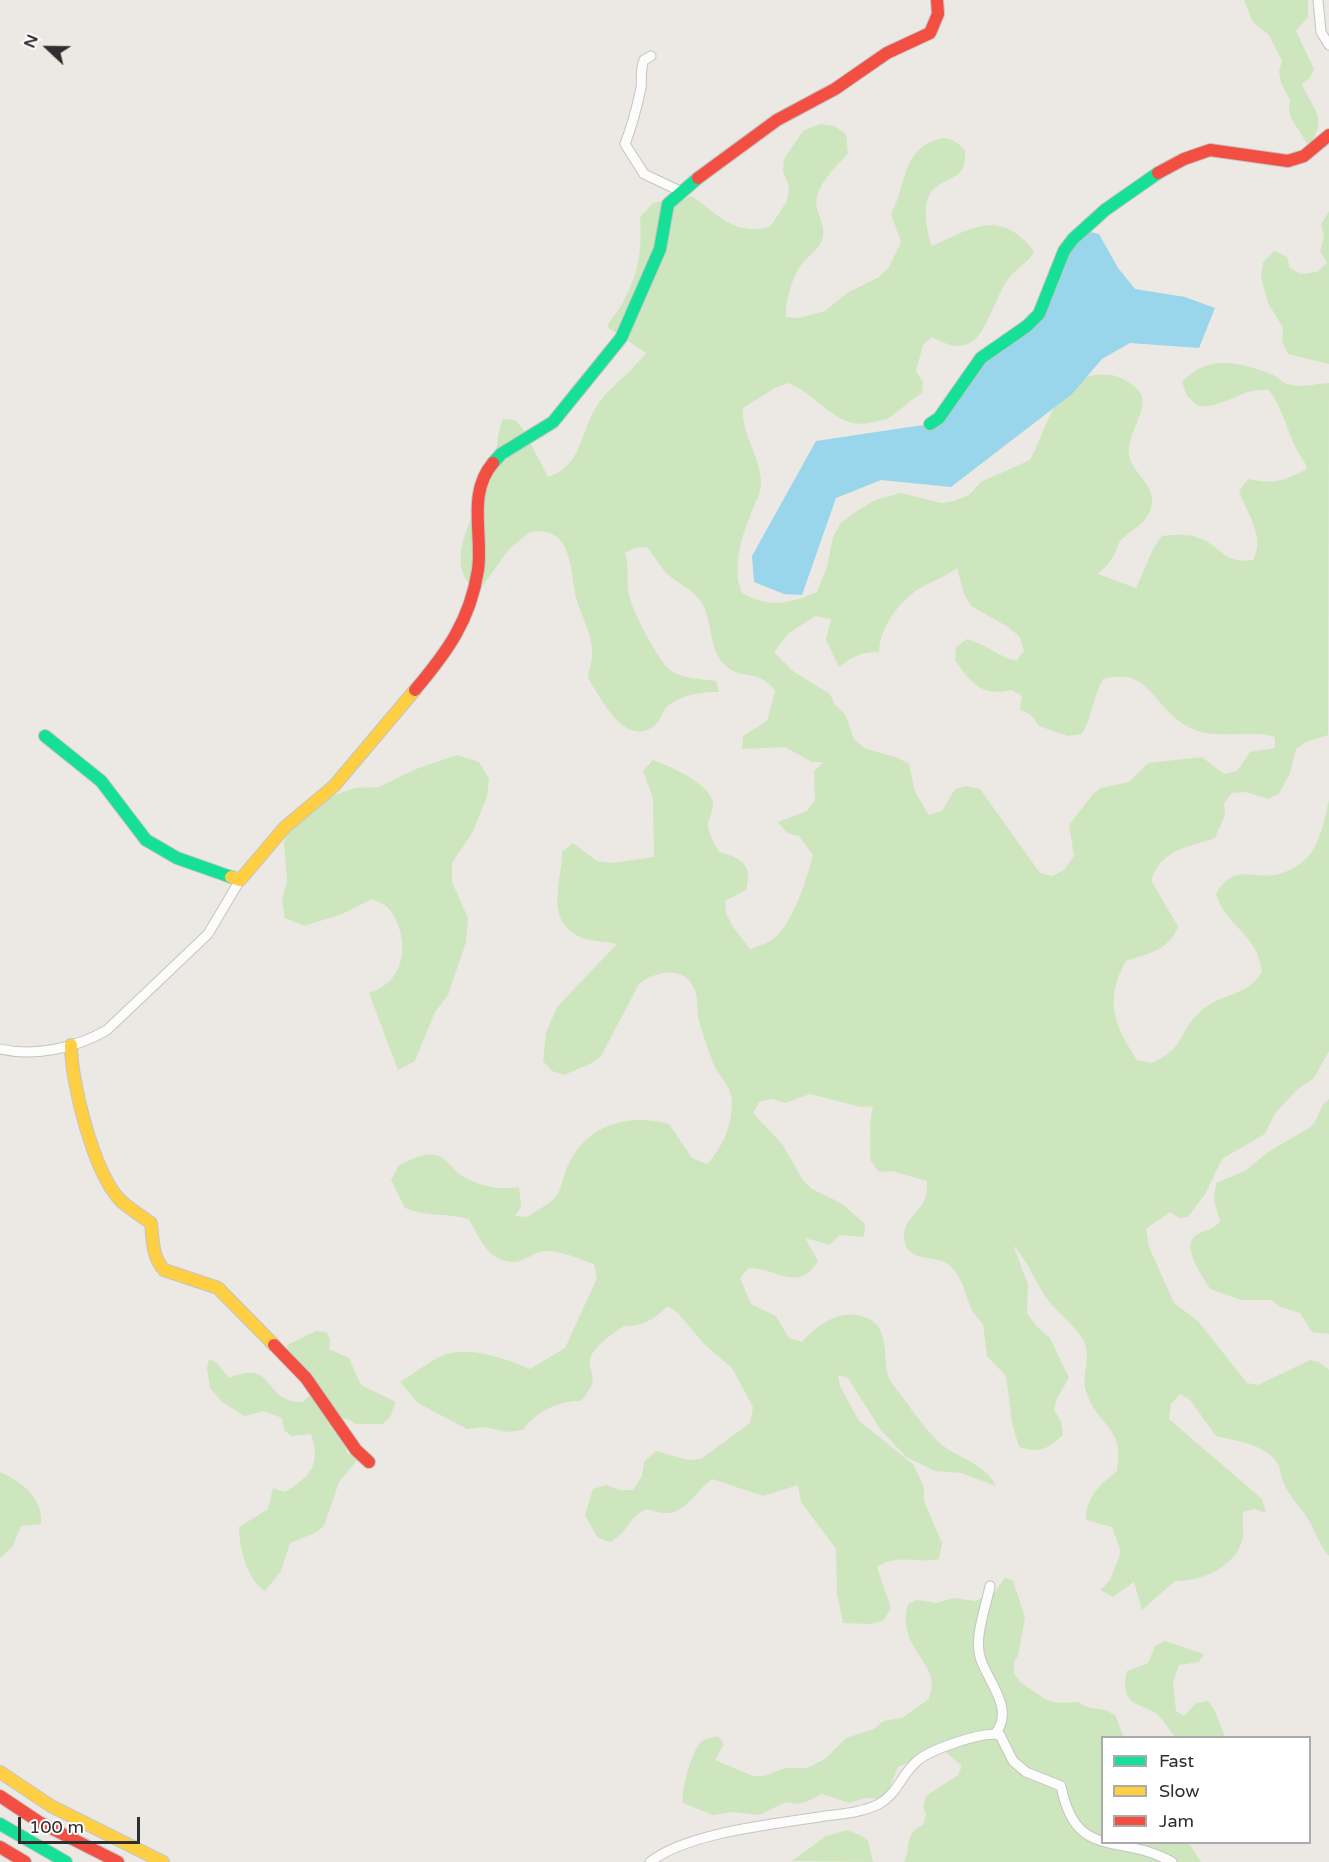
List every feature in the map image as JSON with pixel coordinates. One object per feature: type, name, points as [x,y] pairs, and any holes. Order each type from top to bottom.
[{"type":"main road","points":[[45,736],[101,781],[121,804],[146,840],[177,858],[240,880],[285,827],[334,786],[447,652],[468,612],[471,601],[478,568],[478,495],[487,470],[501,454],[553,422],[621,338],[660,249],[663,221],[668,204],[680,191],[777,120],[835,88],[887,53],[930,33],[938,14],[937,0]]},
{"type":"main road","points":[[930,424],[939,418],[981,357],[1033,321],[1046,299],[1065,249],[1081,230],[1163,170],[1202,151],[1232,152],[1267,163],[1301,158],[1329,135]]},
{"type":"main road","points":[[71,1046],[71,1067],[92,1150],[120,1200],[151,1222],[154,1256],[159,1265],[164,1270],[218,1288],[306,1378],[356,1450],[369,1462]]},
{"type":"main road","points":[[0,1772],[51,1806],[163,1862]]},
{"type":"main road","points":[[0,1796],[39,1822],[118,1862]]},
{"type":"main road","points":[[0,1824],[66,1862]]},
{"type":"main road","points":[[0,1847],[25,1862]]},
{"type":"street","points":[[1318,0],[1321,32],[1329,45]]},
{"type":"street","points":[[651,57],[644,60],[641,66],[640,89],[634,119],[625,144],[633,160],[644,174],[680,191]]},
{"type":"street","points":[[0,1049],[15,1053],[71,1046],[89,1041],[118,1022],[200,942],[227,906],[240,880]]},
{"type":"street","points":[[990,1586],[980,1637],[980,1658],[998,1693],[1002,1710],[1001,1726],[995,1734]]},
{"type":"street","points":[[650,1862],[676,1845],[745,1830],[854,1812],[878,1804],[897,1790],[915,1763],[929,1754],[989,1733],[1000,1735],[1013,1761],[1026,1772],[1062,1786],[1064,1803],[1073,1826],[1090,1845],[1118,1851],[1153,1851],[1172,1862]]},
{"type":"green space","points":[[1244,0],[1308,0],[1308,17],[1296,31],[1314,69],[1310,78],[1302,84],[1318,120],[1318,128],[1309,146],[1292,120],[1289,110],[1290,100],[1281,83],[1279,71],[1282,61],[1269,35],[1253,22]]},
{"type":"green space","points":[[820,124],[834,126],[846,134],[848,154],[821,186],[816,201],[823,228],[822,240],[801,265],[795,276],[788,297],[786,317],[799,318],[825,311],[847,293],[879,277],[889,267],[901,242],[891,214],[906,171],[916,153],[925,145],[940,139],[952,140],[958,144],[965,150],[965,159],[961,171],[936,187],[928,199],[926,224],[932,246],[973,228],[997,226],[1021,238],[1034,251],[1009,278],[981,332],[973,341],[963,346],[950,345],[932,337],[923,345],[916,371],[923,382],[922,393],[890,417],[861,424],[849,422],[788,383],[775,388],[743,408],[745,428],[758,465],[761,485],[742,541],[738,562],[742,593],[752,598],[779,603],[817,592],[827,567],[833,537],[840,524],[875,500],[901,493],[941,503],[954,501],[969,495],[981,482],[1030,460],[1057,402],[1078,381],[1093,375],[1119,377],[1132,384],[1141,394],[1142,407],[1131,439],[1129,455],[1131,462],[1148,487],[1152,500],[1151,508],[1145,519],[1120,541],[1111,560],[1098,574],[1136,588],[1154,547],[1162,536],[1196,537],[1236,560],[1253,560],[1257,542],[1256,533],[1239,490],[1249,479],[1265,482],[1279,480],[1307,469],[1306,465],[1269,390],[1250,392],[1217,404],[1198,406],[1187,396],[1182,382],[1202,367],[1224,363],[1247,366],[1273,375],[1292,385],[1329,383],[1328,735],[1306,742],[1296,749],[1290,773],[1279,794],[1268,799],[1246,792],[1232,793],[1224,803],[1225,815],[1215,838],[1186,847],[1162,861],[1151,880],[1178,927],[1169,941],[1157,950],[1126,961],[1115,988],[1114,1000],[1118,1023],[1129,1047],[1137,1060],[1151,1063],[1171,1052],[1201,1011],[1217,1001],[1242,991],[1256,980],[1262,971],[1254,947],[1227,915],[1216,894],[1223,884],[1236,875],[1276,875],[1290,870],[1305,860],[1317,841],[1329,800],[1329,1051],[1314,1078],[1297,1090],[1275,1113],[1265,1134],[1222,1159],[1205,1194],[1188,1217],[1179,1218],[1170,1212],[1146,1229],[1149,1247],[1174,1303],[1198,1321],[1247,1383],[1258,1385],[1310,1360],[1319,1362],[1329,1370],[1329,1556],[1306,1516],[1288,1491],[1279,1466],[1273,1457],[1250,1444],[1216,1436],[1190,1400],[1180,1394],[1171,1404],[1169,1419],[1262,1499],[1266,1513],[1254,1509],[1243,1512],[1240,1547],[1226,1564],[1196,1579],[1175,1581],[1142,1610],[1134,1582],[1113,1597],[1100,1590],[1110,1580],[1121,1552],[1112,1527],[1086,1520],[1088,1504],[1095,1492],[1117,1471],[1118,1456],[1114,1436],[1092,1405],[1085,1388],[1087,1350],[1083,1339],[1050,1303],[1013,1245],[1028,1284],[1027,1313],[1036,1326],[1050,1338],[1069,1378],[1057,1398],[1054,1410],[1061,1421],[1063,1435],[1043,1449],[1033,1450],[1019,1447],[1012,1423],[1006,1376],[987,1356],[983,1324],[972,1310],[960,1279],[943,1261],[915,1255],[905,1244],[905,1229],[924,1200],[927,1181],[892,1171],[879,1172],[870,1160],[873,1106],[861,1107],[810,1094],[785,1103],[772,1099],[759,1102],[753,1113],[782,1144],[803,1180],[812,1189],[841,1203],[865,1224],[864,1237],[840,1235],[830,1245],[805,1238],[818,1261],[803,1276],[786,1277],[749,1268],[740,1278],[751,1304],[776,1316],[789,1338],[802,1342],[815,1329],[840,1316],[858,1315],[875,1323],[883,1337],[887,1373],[893,1385],[942,1445],[979,1467],[996,1486],[961,1473],[935,1471],[906,1457],[880,1429],[848,1378],[838,1375],[840,1386],[859,1421],[913,1464],[924,1488],[924,1501],[942,1543],[939,1559],[892,1561],[877,1567],[891,1608],[884,1620],[871,1624],[843,1623],[837,1594],[836,1549],[801,1502],[798,1485],[763,1496],[712,1479],[677,1511],[659,1513],[647,1509],[636,1516],[621,1534],[610,1542],[597,1537],[585,1515],[593,1489],[606,1485],[620,1490],[633,1490],[642,1476],[644,1462],[656,1451],[688,1460],[701,1459],[750,1423],[753,1407],[732,1368],[705,1345],[678,1313],[667,1306],[648,1321],[624,1326],[598,1346],[590,1360],[592,1385],[581,1401],[572,1401],[548,1408],[534,1417],[523,1430],[508,1432],[483,1427],[467,1429],[418,1403],[400,1382],[439,1357],[450,1353],[485,1354],[530,1369],[565,1348],[597,1278],[594,1264],[557,1252],[536,1253],[518,1262],[505,1261],[491,1253],[481,1241],[469,1219],[421,1213],[405,1208],[391,1180],[399,1165],[419,1157],[434,1155],[444,1159],[463,1177],[478,1184],[503,1188],[519,1187],[521,1207],[515,1216],[528,1217],[557,1195],[576,1151],[586,1140],[610,1125],[638,1120],[669,1124],[692,1158],[707,1164],[722,1143],[728,1127],[732,1110],[731,1096],[714,1065],[704,1038],[694,988],[683,976],[676,973],[661,973],[639,984],[601,1056],[590,1064],[564,1075],[552,1071],[543,1061],[546,1033],[557,1007],[617,944],[580,937],[569,930],[562,921],[558,911],[558,899],[562,852],[573,843],[597,861],[612,863],[654,857],[653,798],[643,771],[653,760],[677,770],[702,786],[712,799],[713,806],[708,826],[719,852],[739,860],[747,869],[746,890],[725,901],[726,913],[733,927],[750,949],[754,948],[779,934],[800,896],[813,855],[799,836],[787,833],[778,822],[807,811],[815,800],[814,771],[824,762],[812,762],[785,747],[742,749],[743,736],[767,721],[775,691],[763,680],[733,671],[721,661],[714,647],[704,607],[695,595],[668,574],[647,547],[635,548],[625,553],[629,595],[640,623],[670,670],[686,677],[716,681],[719,692],[693,694],[681,698],[667,706],[654,726],[643,731],[633,731],[623,726],[607,708],[588,678],[592,657],[591,643],[576,597],[570,562],[561,542],[554,535],[530,532],[509,549],[479,591],[466,580],[461,565],[462,549],[466,531],[494,465],[499,430],[503,419],[515,420],[523,429],[548,477],[560,472],[575,455],[594,410],[601,400],[646,353],[607,327],[622,304],[636,272],[640,252],[640,217],[653,203],[692,196],[719,217],[737,226],[746,229],[770,227],[787,201],[789,186],[783,172],[784,159],[803,131]],"holes":[[[957,568],[964,594],[971,606],[1008,627],[1020,637],[1024,651],[1016,661],[967,639],[956,647],[955,660],[966,675],[985,690],[992,692],[1012,690],[1022,696],[1020,709],[1032,716],[1039,726],[1068,736],[1082,734],[1103,679],[1131,678],[1141,683],[1174,717],[1185,725],[1207,733],[1275,737],[1275,748],[1250,752],[1237,771],[1224,774],[1202,757],[1148,763],[1129,782],[1101,788],[1093,794],[1069,825],[1074,856],[1064,870],[1052,876],[1040,873],[980,789],[966,786],[955,789],[942,811],[929,815],[915,792],[909,764],[898,758],[864,748],[854,739],[845,714],[835,705],[830,694],[794,672],[774,652],[789,633],[815,616],[831,619],[826,640],[839,667],[858,655],[879,652],[886,626],[896,609],[922,587]]]},
{"type":"green space","points":[[1329,211],[1329,364],[1288,354],[1282,341],[1283,328],[1268,303],[1261,277],[1263,262],[1274,251],[1287,257],[1290,268],[1301,274],[1317,272],[1327,263],[1320,251],[1324,237],[1321,224]]},
{"type":"green space","points":[[457,755],[479,762],[489,779],[487,797],[472,833],[452,863],[452,882],[468,918],[466,942],[448,995],[435,1012],[415,1061],[398,1070],[369,993],[386,984],[399,967],[402,947],[399,926],[387,907],[372,899],[342,914],[304,926],[285,918],[282,900],[287,881],[284,841],[304,805],[355,788],[379,787],[416,769]]},
{"type":"green space","points":[[1329,1099],[1329,1334],[1312,1332],[1300,1313],[1280,1307],[1272,1300],[1241,1300],[1210,1289],[1198,1270],[1190,1247],[1195,1236],[1214,1227],[1220,1221],[1214,1201],[1216,1183],[1245,1171],[1268,1152],[1309,1128],[1315,1122],[1323,1104]]},
{"type":"green space","points":[[316,1331],[326,1332],[330,1339],[329,1349],[349,1358],[361,1385],[396,1402],[390,1417],[383,1424],[356,1424],[347,1419],[336,1419],[347,1453],[358,1459],[339,1482],[324,1526],[317,1532],[290,1543],[281,1571],[265,1591],[253,1579],[245,1562],[239,1527],[268,1509],[273,1488],[285,1492],[307,1475],[314,1462],[314,1445],[311,1434],[291,1436],[284,1430],[282,1418],[264,1411],[245,1416],[223,1403],[210,1388],[207,1368],[209,1359],[217,1363],[229,1378],[244,1373],[255,1373],[280,1396],[303,1402],[311,1394],[290,1361],[287,1345]]},
{"type":"green space","points":[[0,1472],[16,1480],[30,1492],[39,1507],[41,1524],[21,1526],[13,1546],[0,1558]]},
{"type":"green space","points":[[1005,1578],[1013,1580],[1025,1618],[1018,1656],[1014,1662],[1014,1673],[1020,1682],[1045,1699],[1057,1703],[1078,1702],[1115,1715],[1124,1736],[1101,1736],[1101,1844],[1190,1844],[1201,1862],[904,1862],[910,1836],[923,1825],[926,1815],[923,1807],[926,1796],[958,1775],[962,1766],[942,1749],[898,1767],[887,1794],[879,1799],[865,1798],[849,1803],[822,1794],[806,1802],[795,1804],[786,1802],[759,1815],[732,1812],[713,1815],[683,1803],[683,1791],[690,1763],[697,1747],[706,1739],[718,1736],[724,1744],[715,1760],[753,1776],[764,1776],[785,1768],[807,1768],[825,1759],[846,1738],[874,1729],[883,1721],[902,1718],[929,1699],[932,1686],[926,1665],[908,1634],[906,1620],[908,1604],[917,1600],[936,1603],[954,1598],[975,1601],[993,1594]]},
{"type":"green space","points":[[1165,1641],[1204,1654],[1199,1662],[1179,1665],[1173,1683],[1176,1711],[1184,1716],[1196,1703],[1208,1701],[1214,1709],[1225,1736],[1174,1736],[1160,1717],[1130,1699],[1126,1693],[1125,1684],[1127,1671],[1148,1663],[1155,1646]]},
{"type":"green space","points":[[847,1830],[867,1840],[873,1862],[792,1861],[826,1836]]},
{"type":"water","points":[[1081,230],[1099,234],[1118,268],[1135,289],[1185,297],[1215,308],[1199,348],[1130,343],[1102,359],[1072,394],[951,487],[881,480],[836,498],[802,595],[784,594],[754,582],[752,556],[816,441],[930,424],[981,357],[1033,321]]},
{"type":"traffic: fast","points":[[930,424],[939,418],[981,358],[1027,326],[1039,314],[1064,251],[1073,239],[1105,210],[1158,173]]},
{"type":"traffic: fast","points":[[493,463],[501,454],[553,422],[621,338],[660,249],[668,204],[698,178]]},
{"type":"traffic: fast","points":[[45,736],[101,781],[146,840],[177,858],[231,877]]},
{"type":"traffic: fast","points":[[0,1824],[66,1862]]},
{"type":"traffic: slow","points":[[231,877],[240,880],[285,827],[334,786],[415,690]]},
{"type":"traffic: slow","points":[[71,1045],[75,1082],[93,1150],[111,1188],[121,1201],[151,1223],[154,1248],[160,1265],[164,1270],[218,1288],[274,1345]]},
{"type":"traffic: slow","points":[[0,1772],[51,1806],[163,1862]]},
{"type":"traffic: jam","points":[[698,178],[777,120],[835,89],[887,53],[930,33],[938,14],[937,0]]},
{"type":"traffic: jam","points":[[1158,173],[1184,159],[1210,150],[1288,161],[1304,156],[1329,135]]},
{"type":"traffic: jam","points":[[415,690],[456,635],[469,605],[478,570],[480,487],[493,463]]},
{"type":"traffic: jam","points":[[274,1345],[306,1378],[356,1450],[369,1462]]},
{"type":"traffic: jam","points":[[0,1796],[39,1822],[118,1862]]},
{"type":"traffic: jam","points":[[0,1847],[25,1862]]}]
